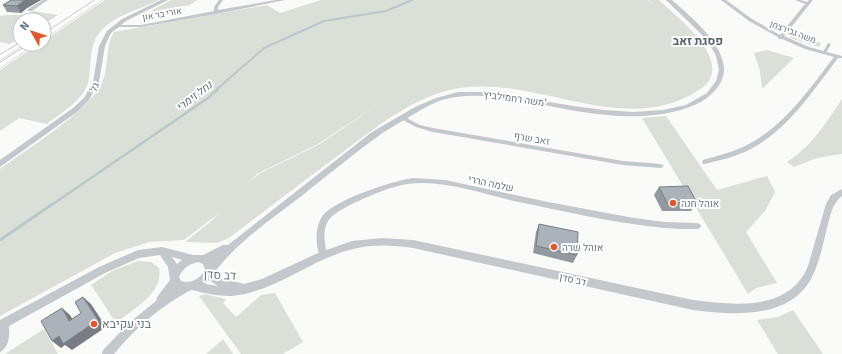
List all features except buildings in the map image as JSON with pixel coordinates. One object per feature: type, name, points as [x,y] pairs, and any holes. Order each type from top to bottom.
[{"type":"main road","points":[[52,25],[90,0]]},
{"type":"main road","points":[[52,32],[99,0]]},
{"type":"main road","points":[[0,58],[12,50]]},
{"type":"main road","points":[[0,66],[21,52]]},
{"type":"street","points":[[30,10],[46,0]]},
{"type":"street","name":"גל","points":[[0,164],[75,110],[87,99],[96,82],[103,42],[115,26],[165,0]]},
{"type":"street","points":[[216,12],[216,7],[221,0]]},
{"type":"street","name":"אורי בר און","points":[[115,26],[141,26],[283,0]]},
{"type":"street","name":"משה רחמילביץ'","points":[[209,272],[242,238],[363,143],[402,118],[438,99],[470,93],[501,95],[628,114],[662,112],[692,105],[707,96],[717,86],[722,73],[722,63],[715,47],[704,34],[669,0]]},
{"type":"street","name":"משה גבירצמן","points":[[723,0],[762,28],[780,38],[840,56]]},
{"type":"street","points":[[796,0],[809,2]]},
{"type":"street","points":[[780,38],[809,2]]},
{"type":"street","points":[[825,52],[829,44]]},
{"type":"street","points":[[705,162],[750,147],[770,134],[795,109],[840,56]]},
{"type":"street","name":"זאב שרף","points":[[402,118],[418,126],[433,130],[623,163],[661,166]]},
{"type":"street","name":"שלמה הררי","points":[[323,254],[320,233],[321,226],[336,209],[386,187],[412,182],[444,183],[634,222],[697,226]]},
{"type":"street","name":"דב סדן","points":[[190,287],[231,291],[245,288],[276,278],[323,254],[354,244],[400,242],[693,305],[729,308],[762,306],[775,303],[796,293],[803,284],[813,263],[830,204],[834,197],[842,192]]},
{"type":"street","name":"משה רחמילביץ'","points":[[199,259],[242,238]]},
{"type":"street","points":[[162,251],[173,266],[178,285],[190,287]]},
{"type":"street","points":[[0,347],[4,341],[2,325],[115,263],[138,254],[162,251],[199,259],[209,264],[209,272],[202,282],[156,306],[126,332],[107,354]]},
{"type":"street","points":[[156,306],[175,278],[182,264],[199,259]]},
{"type":"street","name":"דב סדן","points":[[209,272],[218,282],[245,288]]},
{"type":"shaded area","points":[[105,0],[159,0],[112,21],[100,32],[93,44],[87,86],[80,97],[70,107],[47,124],[19,118],[0,131],[0,70],[27,52],[52,52],[52,36]]},
{"type":"shaded area","points":[[171,0],[197,0],[190,5],[149,12]]},
{"type":"shaded area","points":[[321,0],[648,0],[656,7],[649,0],[659,0],[691,30],[701,42],[709,55],[712,68],[710,79],[699,90],[668,104],[637,109],[604,107],[506,88],[473,87],[442,92],[414,104],[388,119],[311,175],[229,238],[217,243],[185,242],[219,213],[184,240],[149,242],[115,253],[0,316],[0,169],[55,130],[94,95],[104,78],[109,45],[114,32],[267,5],[280,13]],"holes":[[[380,103],[320,144],[259,174],[248,183],[257,174],[318,144]]]},
{"type":"shaded area","points":[[52,14],[58,15],[52,19]]},
{"type":"shaded area","points":[[12,15],[12,42],[9,44],[0,42],[0,16]]},
{"type":"shaded area","points":[[793,34],[821,43],[819,47],[790,38]]},
{"type":"shaded area","points":[[767,50],[794,58],[762,89],[760,71],[754,53]]},
{"type":"shaded area","points":[[842,99],[842,154],[817,158],[794,167],[787,162],[804,149],[811,141]]},
{"type":"shaded area","points":[[666,116],[717,190],[767,176],[775,192],[765,211],[746,232],[777,283],[756,288],[748,294],[642,118]]},
{"type":"shaded area","points":[[138,261],[151,262],[159,268],[157,285],[146,300],[116,323],[91,285],[112,271]]},
{"type":"shaded area","points":[[275,293],[303,342],[283,354],[241,354],[199,296],[205,294],[226,299],[223,303],[236,317],[261,295]]},
{"type":"shaded area","points":[[793,310],[823,354],[778,354],[757,320],[778,317]]},
{"type":"shaded area","points":[[44,329],[58,354],[5,354]]},
{"type":"shaded area","points":[[223,339],[233,354],[206,354]]},
{"type":"waterway","name":"נחל זימרי","points":[[216,90],[264,48],[324,21],[386,11],[412,0]]},
{"type":"waterway","name":"נחל זימרי","points":[[50,206],[208,98],[218,89]]},
{"type":"waterway","name":"נחל זימרי","points":[[0,240],[51,205]]},
{"type":"place","name":"אוהל חנה","points":[[673,203]]},
{"type":"place","name":"אוהל שרה","points":[[554,247]]},
{"type":"place","name":"בני עקיבא","points":[[94,324]]},
{"type":"district","name":"פסגת זאב","points":[[698,41]]}]
